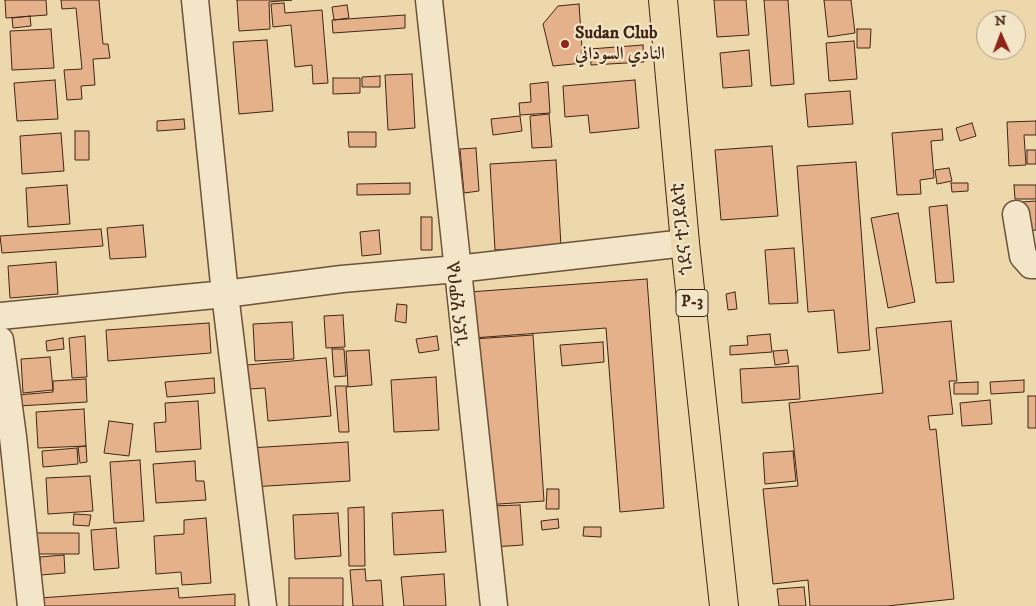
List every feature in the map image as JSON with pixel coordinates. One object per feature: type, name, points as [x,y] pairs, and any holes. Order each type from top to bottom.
[{"type":"main road","name":"ጎደና ተጋደልቲ","points":[[663,0],[724,606]]},
{"type":"street","points":[[195,0],[225,294],[263,606]]},
{"type":"street","name":"ጎደና ሂምቦል","points":[[428,0],[494,606]]},
{"type":"street","points":[[1016,214],[1022,256],[1031,265],[1036,265]]},
{"type":"street","points":[[0,316],[225,294],[342,279],[456,269],[686,243]]},
{"type":"street","points":[[0,340],[7,438],[31,606]]},
{"type":"building","points":[[5,0],[46,0],[47,15],[6,18]]},
{"type":"building","points":[[61,0],[99,0],[103,44],[108,44],[110,58],[93,59],[95,85],[81,86],[82,99],[67,100],[64,70],[82,69],[76,8],[62,9]]},
{"type":"building","points":[[237,0],[292,0],[269,2],[270,29],[239,31]]},
{"type":"building","points":[[714,0],[746,0],[749,35],[717,37]]},
{"type":"building","points":[[764,0],[788,0],[794,84],[771,86]]},
{"type":"building","points":[[824,0],[851,0],[855,33],[828,37]]},
{"type":"building","points":[[284,3],[285,13],[322,10],[328,83],[313,84],[312,65],[295,67],[291,25],[273,27],[271,4]]},
{"type":"building","name":"Sudan Club النادي السوداني","points":[[579,4],[583,63],[553,66],[543,24],[558,6]]},
{"type":"building","points":[[347,5],[349,18],[334,20],[332,7]]},
{"type":"building","points":[[405,15],[405,28],[333,33],[332,20]]},
{"type":"building","points":[[30,16],[31,26],[13,28],[12,18]]},
{"type":"building","points":[[51,29],[54,68],[12,70],[10,31]]},
{"type":"building","points":[[857,29],[871,29],[870,48],[857,48]]},
{"type":"building","points":[[267,40],[273,111],[239,114],[233,42]]},
{"type":"building","points":[[854,41],[857,79],[829,81],[826,43]]},
{"type":"building","points":[[643,45],[644,62],[591,65],[590,49]]},
{"type":"building","points":[[749,50],[752,86],[723,88],[720,53]]},
{"type":"building","points":[[412,74],[415,128],[388,130],[385,75]]},
{"type":"building","points":[[380,76],[380,87],[362,87],[362,77]]},
{"type":"building","points":[[333,78],[360,78],[360,93],[333,94]]},
{"type":"building","points":[[55,80],[58,119],[17,121],[14,83]]},
{"type":"building","points":[[635,80],[639,128],[590,133],[588,115],[565,117],[563,86]]},
{"type":"building","points":[[548,82],[550,113],[520,115],[519,103],[531,102],[530,84]]},
{"type":"building","points":[[850,91],[853,124],[808,127],[805,94]]},
{"type":"building","points":[[549,114],[552,147],[532,148],[530,116]]},
{"type":"building","points":[[520,116],[522,131],[493,135],[491,119]]},
{"type":"building","points":[[184,119],[185,129],[157,131],[157,121]]},
{"type":"building","points":[[1036,121],[1036,135],[1024,135],[1026,165],[1009,166],[1007,122]]},
{"type":"building","points":[[972,123],[976,136],[960,141],[956,128]]},
{"type":"building","points":[[942,129],[943,140],[931,141],[934,178],[920,180],[921,194],[897,195],[892,133]]},
{"type":"building","points":[[75,131],[89,131],[89,160],[75,160]]},
{"type":"building","points":[[348,132],[376,132],[376,147],[349,147]]},
{"type":"building","points":[[61,133],[64,171],[22,174],[20,136]]},
{"type":"building","points":[[772,146],[778,216],[721,220],[715,150]]},
{"type":"building","points":[[476,148],[479,191],[464,193],[460,149]]},
{"type":"building","points":[[1027,150],[1036,150],[1036,164],[1027,164]]},
{"type":"building","points":[[556,160],[561,246],[495,250],[490,164]]},
{"type":"building","points":[[856,162],[870,350],[838,353],[834,310],[808,312],[797,166]]},
{"type":"building","points":[[949,168],[952,181],[937,184],[935,170]]},
{"type":"building","points":[[410,183],[410,194],[357,195],[357,184]]},
{"type":"building","points":[[951,183],[968,183],[968,191],[952,192]]},
{"type":"building","points":[[67,185],[70,224],[28,227],[26,188]]},
{"type":"building","points":[[1014,185],[1036,185],[1036,199],[1015,199]]},
{"type":"building","points":[[1036,201],[1036,230],[1024,231],[1022,202]]},
{"type":"building","points":[[947,205],[954,282],[936,283],[929,207]]},
{"type":"building","points":[[898,213],[915,302],[888,308],[871,218]]},
{"type":"building","points":[[421,217],[432,217],[432,250],[421,250]]},
{"type":"building","points":[[143,225],[146,257],[110,259],[107,228]]},
{"type":"building","points":[[101,229],[103,246],[2,253],[0,236]]},
{"type":"building","points":[[379,230],[381,254],[362,256],[360,232]]},
{"type":"building","points":[[794,248],[798,303],[769,304],[765,250]]},
{"type":"building","points":[[56,262],[58,294],[10,298],[8,266]]},
{"type":"building","points":[[647,279],[664,508],[620,512],[606,328],[473,338],[469,292]]},
{"type":"building","points":[[735,292],[737,309],[728,310],[726,294]]},
{"type":"building","points":[[397,304],[407,305],[406,323],[395,321]]},
{"type":"building","points":[[343,315],[345,347],[326,348],[324,316]]},
{"type":"building","points":[[951,321],[957,381],[949,381],[953,414],[928,416],[930,430],[936,429],[954,599],[887,606],[810,606],[808,580],[773,584],[763,489],[798,486],[789,403],[883,393],[876,328]]},
{"type":"building","points":[[292,322],[294,359],[255,361],[253,324]]},
{"type":"building","points":[[209,323],[211,353],[108,361],[106,330]]},
{"type":"building","points":[[770,334],[772,352],[730,355],[730,346],[748,345],[747,336]]},
{"type":"building","points":[[533,335],[544,501],[484,505],[473,339]]},
{"type":"building","points":[[85,336],[87,377],[72,378],[69,338]]},
{"type":"building","points":[[437,336],[439,350],[419,353],[416,339]]},
{"type":"building","points":[[63,338],[64,349],[47,351],[46,341]]},
{"type":"building","points":[[603,342],[604,362],[562,366],[560,345]]},
{"type":"building","points":[[332,349],[344,349],[346,376],[334,377]]},
{"type":"building","points":[[369,350],[372,385],[346,387],[349,432],[339,432],[335,386],[348,386],[346,351]]},
{"type":"building","points":[[787,350],[789,363],[775,365],[773,351]]},
{"type":"building","points":[[50,357],[53,390],[23,393],[21,359]]},
{"type":"building","points":[[326,358],[331,416],[268,421],[265,388],[249,389],[247,365]]},
{"type":"building","points":[[798,366],[800,399],[742,403],[740,369]]},
{"type":"building","points":[[436,377],[439,430],[394,432],[391,380]]},
{"type":"building","points":[[214,378],[215,393],[167,397],[165,382]]},
{"type":"building","points":[[86,379],[87,402],[18,406],[17,395],[53,392],[53,381]]},
{"type":"building","points":[[1024,380],[1024,392],[991,394],[990,382]]},
{"type":"building","points":[[978,382],[978,394],[954,394],[954,383]]},
{"type":"building","points":[[1028,396],[1036,396],[1036,428],[1028,428]]},
{"type":"building","points":[[990,400],[992,424],[962,426],[960,403]]},
{"type":"building","points":[[198,401],[201,449],[156,452],[154,423],[166,422],[165,403]]},
{"type":"building","points":[[84,409],[86,446],[38,448],[36,412]]},
{"type":"building","points":[[109,421],[133,424],[129,456],[104,453]]},
{"type":"building","points":[[348,442],[350,481],[251,487],[249,448]]},
{"type":"building","points":[[86,446],[87,462],[80,463],[78,447]]},
{"type":"building","points":[[77,448],[78,464],[43,467],[42,451]]},
{"type":"building","points":[[793,451],[796,481],[765,484],[763,453]]},
{"type":"building","points":[[140,460],[144,521],[114,523],[110,462]]},
{"type":"building","points":[[195,461],[196,481],[204,481],[206,500],[156,503],[153,464]]},
{"type":"building","points":[[90,476],[93,511],[48,514],[46,478]]},
{"type":"building","points":[[547,489],[559,489],[559,509],[546,509]]},
{"type":"building","points":[[520,505],[523,545],[493,547],[490,506]]},
{"type":"building","points":[[364,507],[365,566],[349,566],[348,508]]},
{"type":"building","points":[[443,510],[446,552],[394,555],[392,513]]},
{"type":"building","points":[[338,513],[341,556],[295,559],[293,515]]},
{"type":"building","points":[[74,514],[91,515],[89,526],[73,525]]},
{"type":"building","points":[[206,518],[211,583],[182,585],[181,572],[156,574],[154,536],[184,534],[184,520]]},
{"type":"building","points":[[558,519],[559,528],[542,530],[541,521]]},
{"type":"building","points":[[584,527],[601,527],[601,537],[583,536]]},
{"type":"building","points":[[116,528],[119,568],[94,570],[91,530]]},
{"type":"building","points":[[36,533],[79,533],[79,554],[35,554]]},
{"type":"building","points":[[64,555],[65,573],[41,575],[40,557]]},
{"type":"building","points":[[365,569],[366,581],[381,580],[383,606],[353,606],[350,570]]},
{"type":"building","points":[[444,574],[446,606],[404,606],[401,577]]},
{"type":"building","points":[[289,578],[343,578],[343,606],[289,606]]},
{"type":"building","points":[[804,587],[806,606],[779,606],[777,589]]},
{"type":"building","points":[[178,588],[179,598],[235,594],[235,606],[41,606],[40,598]]},
{"type":"place","name":"Sudan Club النادي السوداني","points":[[565,44]]}]
